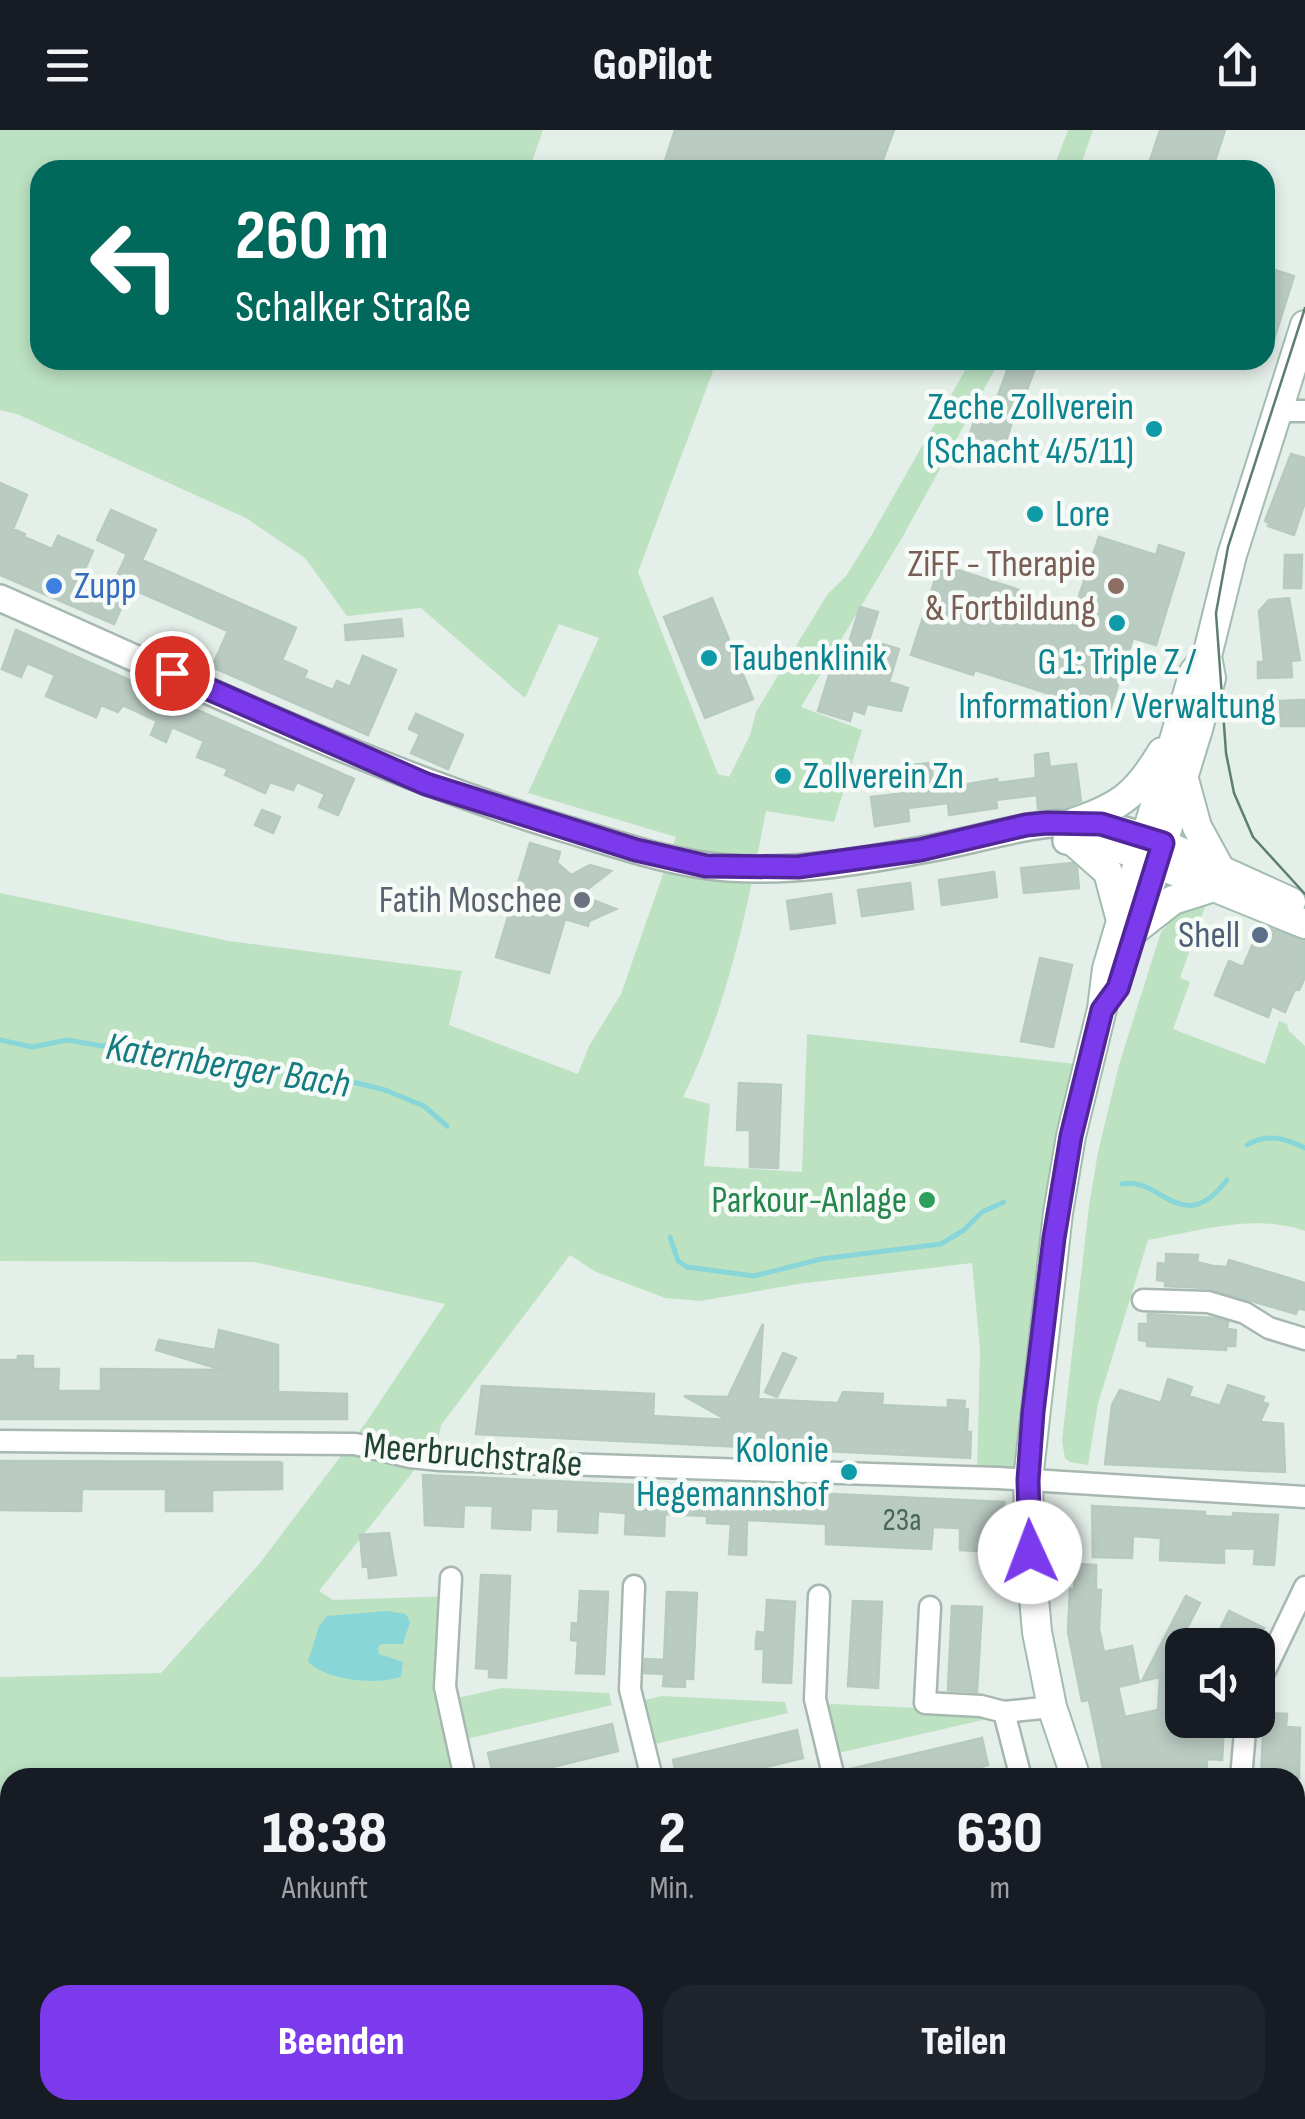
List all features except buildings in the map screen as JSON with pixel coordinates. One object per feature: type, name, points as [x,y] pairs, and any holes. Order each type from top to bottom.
[{"type":"main road","points":[[1151,850],[1184,780],[1210,678],[1207,656],[1232,555],[1305,324]]},
{"type":"main road","points":[[1073,1768],[1052,1707],[1037,1632],[1028,1480],[1058,1213],[1071,1136],[1102,1010],[1106,969],[1129,923],[1151,850],[1178,726],[1194,672],[1207,656]]},
{"type":"main road","points":[[1129,923],[1108,872],[1074,832],[1135,792],[1178,726]]},
{"type":"main road","points":[[1184,780],[1215,878]]},
{"type":"main road","points":[[1151,850],[1305,924]]},
{"type":"main road","points":[[1129,923],[1215,878],[1305,911]]},
{"type":"street","points":[[1276,412],[1305,411]]},
{"type":"street","points":[[0,598],[426,784],[664,857],[706,866],[768,869],[894,855],[1026,825],[1074,832],[1110,846],[1151,850]]},
{"type":"street","points":[[1142,1300],[1208,1302],[1305,1339]]},
{"type":"street","name":"Meerbruchstraße","points":[[0,1441],[355,1444],[440,1460],[1028,1480],[1305,1497]]},
{"type":"street","points":[[451,1578],[445,1688],[464,1768]]},
{"type":"street","points":[[634,1586],[630,1689],[650,1768]]},
{"type":"street","points":[[1275,1650],[1305,1587]]},
{"type":"street","points":[[819,1596],[815,1699],[832,1768]]},
{"type":"street","points":[[930,1607],[925,1703],[980,1706],[1004,1712],[1052,1707]]},
{"type":"street","points":[[1004,1712],[1018,1768]]},
{"type":"street","points":[[1242,1768],[1244,1738]]},
{"type":"green space","points":[[0,130],[543,130],[532,160],[30,160],[30,370],[713,370],[638,572],[718,774],[729,777],[750,735],[756,712],[827,595],[846,576],[871,536],[965,370],[994,370],[903,536],[801,707],[862,730],[834,822],[766,811],[724,993],[683,1097],[710,1104],[704,1166],[802,1172],[807,1034],[1085,1065],[1027,1479],[977,1475],[980,1350],[972,1263],[798,1284],[700,1301],[665,1298],[594,1271],[570,1255],[441,1425],[438,1440],[319,1591],[333,1600],[452,1596],[453,1699],[502,1688],[609,1693],[612,1705],[462,1740],[467,1768],[0,1768],[0,1677],[161,1673],[260,1563],[365,1424],[445,1304],[254,1262],[0,1261],[0,893],[229,941],[462,971],[449,1025],[578,1074],[589,1046],[621,994],[676,837],[528,793],[599,638],[559,624],[525,698],[421,608],[347,616],[305,558],[246,518],[17,414],[0,410]]},
{"type":"green space","points":[[1068,130],[1093,130],[1082,160],[1057,160]]},
{"type":"green space","points":[[1206,904],[1180,978],[1190,982],[1173,1029],[1265,1064],[1279,1021],[1287,1024],[1305,1046],[1305,1231],[1246,1224],[1148,1240],[1098,1404],[1088,1465],[1070,1462],[1065,1458],[1062,1441],[1089,1206],[1119,1065],[1161,932],[1179,912]]},
{"type":"green space","points":[[662,1696],[785,1702],[788,1713],[647,1746],[637,1702]]},
{"type":"green space","points":[[832,1704],[982,1712],[983,1720],[834,1754],[822,1707]]},
{"type":"water","points":[[387,1611],[406,1614],[410,1622],[403,1644],[381,1644],[378,1648],[379,1654],[403,1662],[401,1677],[352,1680],[308,1662],[319,1626],[327,1616]]},
{"type":"waterway","name":"Katernberger Bach","points":[[0,1040],[32,1047],[67,1040],[102,1046],[121,1042],[150,1055],[233,1059],[281,1072],[341,1079],[385,1090],[424,1106],[447,1126]]},
{"type":"waterway","name":"Katernberger Bach","points":[[1247,1145],[1276,1138],[1305,1148]]},
{"type":"waterway","name":"Katernberger Bach","points":[[1122,1184],[1149,1188],[1184,1205],[1211,1197],[1227,1180]]},
{"type":"waterway","name":"Katernberger Bach","points":[[670,1237],[678,1261],[687,1267],[754,1276],[821,1259],[941,1244],[964,1230],[982,1212],[1004,1202]]},
{"type":"tram line","points":[[1305,308],[1228,547],[1216,613],[1226,753],[1234,793],[1253,837],[1305,894]]},
{"type":"place","name":"Zeche Zollverein (Schacht 4/5/11)","points":[[1154,429]]},
{"type":"place","name":"Lore","points":[[1035,514]]},
{"type":"place","name":"Zupp","points":[[54,586]]},
{"type":"place","name":"ZiFF - Therapie & Fortbildung","points":[[1116,586]]},
{"type":"place","name":"G 1: Triple Z / Information / Verwaltung","points":[[1117,623]]},
{"type":"place","name":"Taubenklinik","points":[[709,658]]},
{"type":"place","name":"Zollverein Zn","points":[[783,776]]},
{"type":"place","name":"Fatih Moschee","points":[[582,900]]},
{"type":"place","name":"Shell","points":[[1260,935]]},
{"type":"place","name":"Parkour-Anlage","points":[[927,1200]]},
{"type":"place","name":"Kolonie Hegemannshof","points":[[849,1472]]},
{"type":"route","points":[[172,673],[426,784],[636,850],[706,866],[768,869],[894,855],[1047,823],[1101,824],[1163,843],[1118,988],[1102,1010],[1071,1136],[1033,1412],[1028,1480],[1030,1552]]}]
